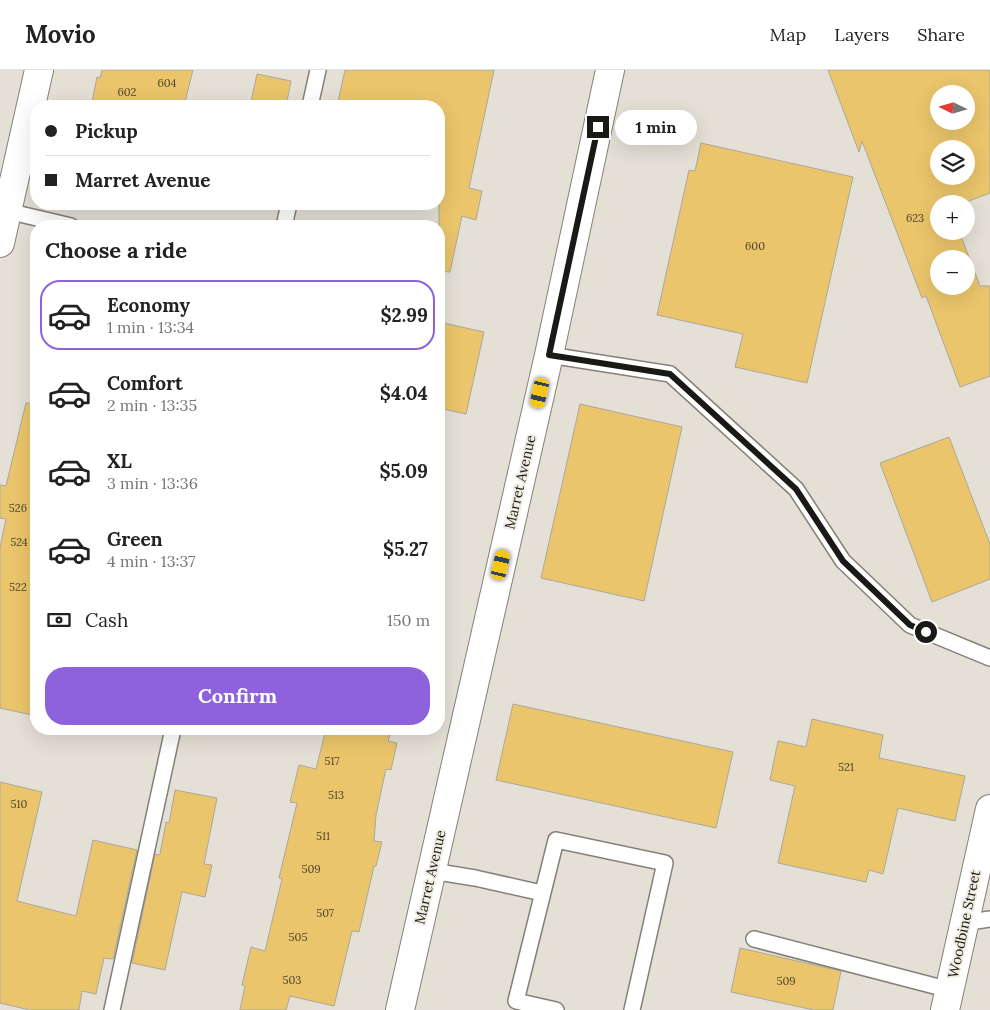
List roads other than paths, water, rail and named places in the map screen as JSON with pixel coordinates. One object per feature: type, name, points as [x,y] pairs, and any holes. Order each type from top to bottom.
[{"type":"street","points":[[30,100],[39,70]]},
{"type":"street","name":"Marret Avenue","points":[[400,1010],[549,355],[610,70]]},
{"type":"street","points":[[0,243],[7,211],[8,174],[30,100]]},
{"type":"street","name":"Woodbine Street","points":[[947,1000],[977,921],[990,809]]},
{"type":"lane","points":[[311,100],[318,70]]},
{"type":"lane","points":[[7,211],[46,220]]},
{"type":"lane","points":[[549,355],[670,374],[796,489],[843,561],[910,625],[990,658]]},
{"type":"lane","points":[[112,1010],[173,735]]},
{"type":"lane","points":[[556,1010],[516,1001],[556,840],[665,863],[632,1010]]},
{"type":"lane","points":[[432,870],[542,892]]},
{"type":"lane","points":[[754,939],[947,1000]]}]
